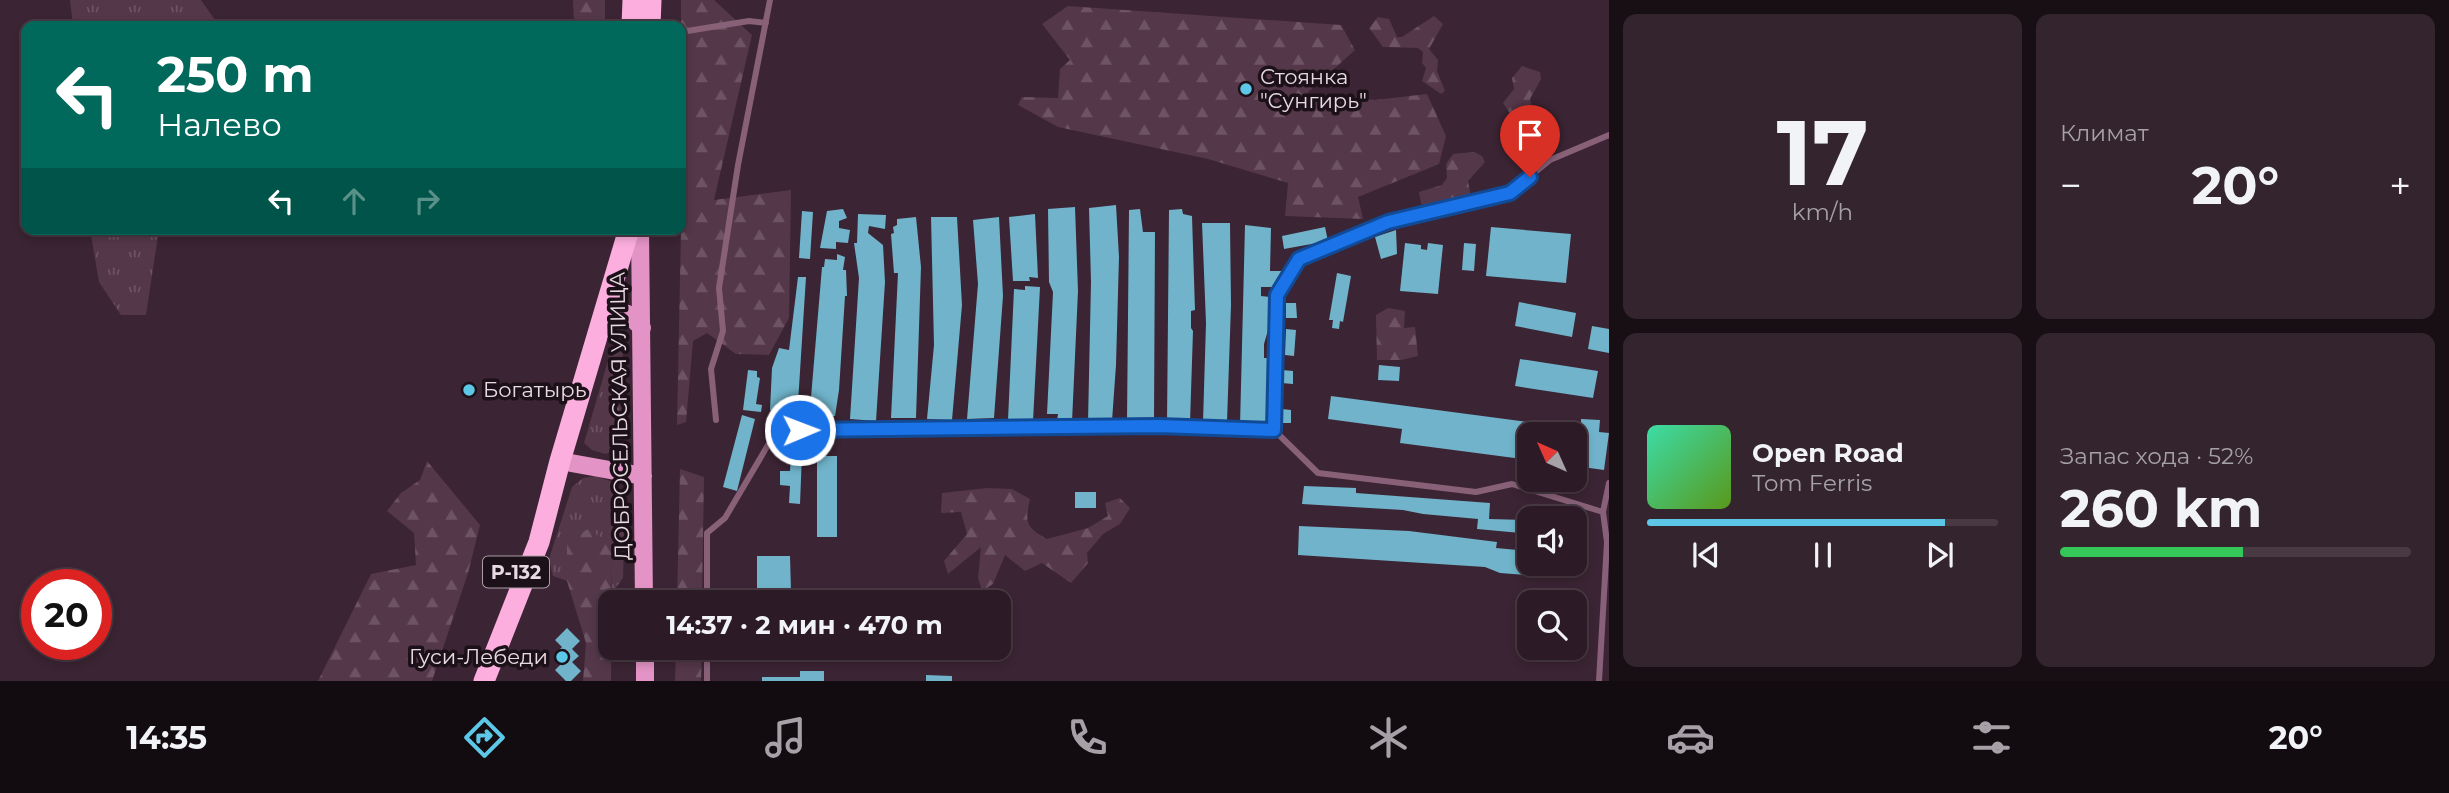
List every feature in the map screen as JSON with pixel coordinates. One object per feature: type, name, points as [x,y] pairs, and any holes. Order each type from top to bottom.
[{"type":"highway","points":[[632,21],[633,0]]},
{"type":"highway","points":[[650,21],[651,0]]},
{"type":"highway","name":"Р-132","points":[[603,323],[616,235]]},
{"type":"highway","name":"Р-132","points":[[484,681],[539,542],[560,461],[627,235]]},
{"type":"highway","name":"Р-132","points":[[469,681],[560,461]]},
{"type":"main road","name":"ДОБРОСЕЛЬСКАЯ УЛИЦА","points":[[640,235],[644,590]]},
{"type":"main road","points":[[603,323],[619,312],[628,314],[642,328]]},
{"type":"main road","points":[[560,461],[643,476]]},
{"type":"main road","points":[[645,660],[645,681]]},
{"type":"lane","points":[[716,420],[711,369],[723,331],[719,288],[738,165],[770,0]]},
{"type":"lane","points":[[686,31],[748,21],[766,23]]},
{"type":"lane","points":[[1274,430],[1277,295],[1299,259],[1388,222],[1510,193],[1550,160],[1609,135]]},
{"type":"lane","points":[[707,590],[708,533],[725,518],[768,445],[790,430],[1159,426],[1274,430],[1318,473],[1476,492],[1512,484],[1603,512]]},
{"type":"lane","points":[[1599,681],[1606,542],[1603,512],[1609,482]]},
{"type":"lane","points":[[707,660],[707,681]]},
{"type":"green space","points":[[70,0],[201,0],[216,21],[72,21]]},
{"type":"green space","points":[[573,0],[605,0],[605,21],[574,21]]},
{"type":"green space","points":[[681,0],[714,0],[752,35],[714,200],[791,190],[789,318],[769,355],[736,354],[707,333],[693,341],[686,422],[677,425],[681,235],[686,235],[686,21],[681,21]]},
{"type":"green space","points":[[1068,6],[1341,25],[1355,50],[1305,95],[1375,100],[1427,94],[1446,136],[1439,164],[1358,197],[1363,219],[1285,216],[1288,183],[1208,159],[1058,127],[1018,105],[1022,97],[1058,98],[1060,69],[1070,60],[1042,24]]},
{"type":"green space","points":[[1434,16],[1443,24],[1429,49],[1438,60],[1437,71],[1445,91],[1441,94],[1422,81],[1426,68],[1422,63],[1423,52],[1418,48],[1383,47],[1369,28],[1378,17],[1389,19],[1397,37],[1402,37]]},
{"type":"green space","points":[[1522,66],[1540,72],[1541,79],[1530,99],[1532,107],[1519,115],[1511,115],[1503,103],[1514,89],[1512,78]]},
{"type":"green space","points":[[1474,152],[1482,156],[1485,162],[1468,181],[1471,197],[1439,208],[1426,208],[1421,204],[1419,192],[1442,185],[1447,178],[1446,164],[1453,154]]},
{"type":"green space","points":[[91,235],[158,235],[146,315],[121,315],[99,282]]},
{"type":"green space","points":[[1388,308],[1405,311],[1404,328],[1415,327],[1418,356],[1401,360],[1377,360],[1376,315]]},
{"type":"green space","points":[[621,316],[624,316],[620,446],[606,454],[592,450],[584,443]]},
{"type":"green space","points":[[427,461],[480,525],[468,573],[432,681],[318,681],[371,574],[416,565],[414,533],[387,511],[401,493],[420,480]]},
{"type":"green space","points":[[680,469],[704,477],[702,590],[677,590]]},
{"type":"green space","points":[[596,476],[613,482],[623,495],[623,578],[614,590],[612,590],[612,544],[567,542],[567,581],[553,576],[549,559],[572,487],[583,478]]},
{"type":"green space","points":[[987,488],[1012,489],[1030,499],[1028,523],[1034,531],[1047,539],[1088,528],[1108,516],[1105,503],[1120,498],[1130,508],[1120,524],[1103,534],[1087,553],[1088,563],[1071,583],[1042,563],[1025,571],[1005,555],[993,584],[982,590],[978,578],[981,547],[948,574],[944,561],[967,534],[961,512],[941,513],[942,493]]},
{"type":"green space","points":[[588,529],[612,544],[612,590],[598,590],[598,660],[611,660],[611,681],[583,681],[586,643],[567,581],[567,542]]},
{"type":"green space","points":[[676,660],[702,660],[701,681],[675,681]]},
{"type":"building","points":[[1116,205],[1119,257],[1112,421],[1088,422],[1091,282],[1089,208]]},
{"type":"building","points":[[1075,207],[1078,291],[1072,422],[1057,421],[1058,414],[1047,414],[1053,292],[1049,282],[1048,209]]},
{"type":"building","points":[[843,209],[847,218],[839,221],[839,228],[850,230],[848,243],[836,242],[836,249],[820,248],[827,211]]},
{"type":"building","points":[[1140,209],[1143,232],[1155,232],[1154,422],[1127,422],[1129,210]]},
{"type":"building","points":[[1182,209],[1183,214],[1192,216],[1195,310],[1191,311],[1193,331],[1190,423],[1167,423],[1169,210]]},
{"type":"building","points":[[802,211],[813,212],[810,259],[799,258]]},
{"type":"building","points":[[858,214],[886,215],[885,229],[869,226],[868,233],[883,245],[885,282],[876,421],[850,419],[859,278],[854,243],[857,243]]},
{"type":"building","points":[[1035,214],[1038,278],[1013,281],[1009,217]]},
{"type":"building","points":[[916,217],[921,267],[916,418],[891,418],[898,273],[894,273],[891,234],[894,233],[893,227],[897,225],[897,219]]},
{"type":"building","points":[[931,217],[957,217],[962,305],[952,420],[927,419],[934,345]]},
{"type":"building","points":[[999,217],[1003,296],[994,418],[967,419],[978,284],[973,220]]},
{"type":"building","points":[[1202,223],[1230,223],[1231,305],[1227,422],[1203,422],[1206,323]]},
{"type":"building","points":[[1245,225],[1271,228],[1270,271],[1281,271],[1279,287],[1261,287],[1261,296],[1270,297],[1271,320],[1264,344],[1264,358],[1268,358],[1267,427],[1240,426]]},
{"type":"building","points":[[1325,227],[1328,241],[1284,249],[1282,236]]},
{"type":"building","points":[[1491,227],[1571,234],[1566,283],[1486,276]]},
{"type":"building","points":[[1396,230],[1397,254],[1381,259],[1375,237]]},
{"type":"building","points":[[1405,243],[1421,245],[1421,249],[1427,250],[1428,243],[1443,245],[1438,294],[1400,291]]},
{"type":"building","points":[[1464,243],[1476,244],[1474,271],[1462,270]]},
{"type":"building","points":[[837,254],[845,257],[843,270],[846,270],[847,296],[835,416],[822,416],[823,422],[809,421],[822,267],[825,259],[837,260]]},
{"type":"building","points":[[1337,273],[1351,276],[1343,322],[1340,321],[1339,329],[1332,328],[1333,320],[1329,320]]},
{"type":"building","points":[[798,277],[806,277],[798,403],[781,402],[780,412],[770,410],[772,368],[779,348],[789,350]]},
{"type":"building","points":[[1025,286],[1040,287],[1033,421],[1008,420],[1014,289],[1025,290]]},
{"type":"building","points":[[1519,302],[1576,313],[1572,337],[1515,326]]},
{"type":"building","points":[[1286,303],[1296,303],[1297,318],[1286,318]]},
{"type":"building","points":[[1592,326],[1609,329],[1609,353],[1588,349]]},
{"type":"building","points":[[1286,329],[1296,330],[1294,356],[1285,355]]},
{"type":"building","points":[[1520,359],[1598,371],[1593,398],[1515,386]]},
{"type":"building","points":[[1379,365],[1400,367],[1399,381],[1378,380]]},
{"type":"building","points":[[748,370],[757,371],[757,377],[760,378],[756,404],[762,405],[761,412],[743,410]]},
{"type":"building","points":[[1282,370],[1293,371],[1293,384],[1281,383]]},
{"type":"building","points":[[1331,396],[1528,422],[1517,422],[1517,458],[1400,443],[1402,429],[1328,419]]},
{"type":"building","points":[[1282,409],[1291,410],[1291,423],[1282,423]]},
{"type":"building","points":[[742,415],[755,419],[737,491],[723,487]]},
{"type":"building","points":[[1581,419],[1600,420],[1599,432],[1609,433],[1604,470],[1587,468],[1587,422],[1581,422]]},
{"type":"building","points":[[791,453],[802,454],[800,504],[789,503],[790,486],[780,485],[780,471],[790,471]]},
{"type":"building","points":[[817,456],[837,456],[837,537],[817,537]]},
{"type":"building","points":[[1304,486],[1356,488],[1356,493],[1490,503],[1489,519],[1517,520],[1517,533],[1477,529],[1478,519],[1403,510],[1302,504]]},
{"type":"building","points":[[1075,492],[1096,492],[1096,508],[1075,508]]},
{"type":"building","points":[[1299,526],[1409,531],[1497,542],[1496,548],[1517,550],[1517,574],[1500,573],[1485,567],[1298,555]]},
{"type":"building","points":[[757,556],[790,556],[791,590],[757,590]]},
{"type":"building","points":[[567,628],[580,641],[572,649],[579,656],[572,662],[581,671],[571,681],[566,681],[555,670],[562,663],[554,655],[562,647],[555,640]]},
{"type":"building","points":[[800,671],[824,671],[824,681],[762,681],[762,677],[800,677]]},
{"type":"building","points":[[926,675],[952,676],[952,681],[926,681]]},
{"type":"place","name":"Стоянка \"Сунгирь\"","points":[[1246,89]]},
{"type":"place","name":"Богатырь","points":[[469,390]]},
{"type":"place","name":"Гуси-Лебеди","points":[[562,657]]},
{"type":"route","points":[[800,430],[1159,426],[1274,430],[1277,295],[1299,259],[1388,222],[1510,193],[1530,177]]}]
